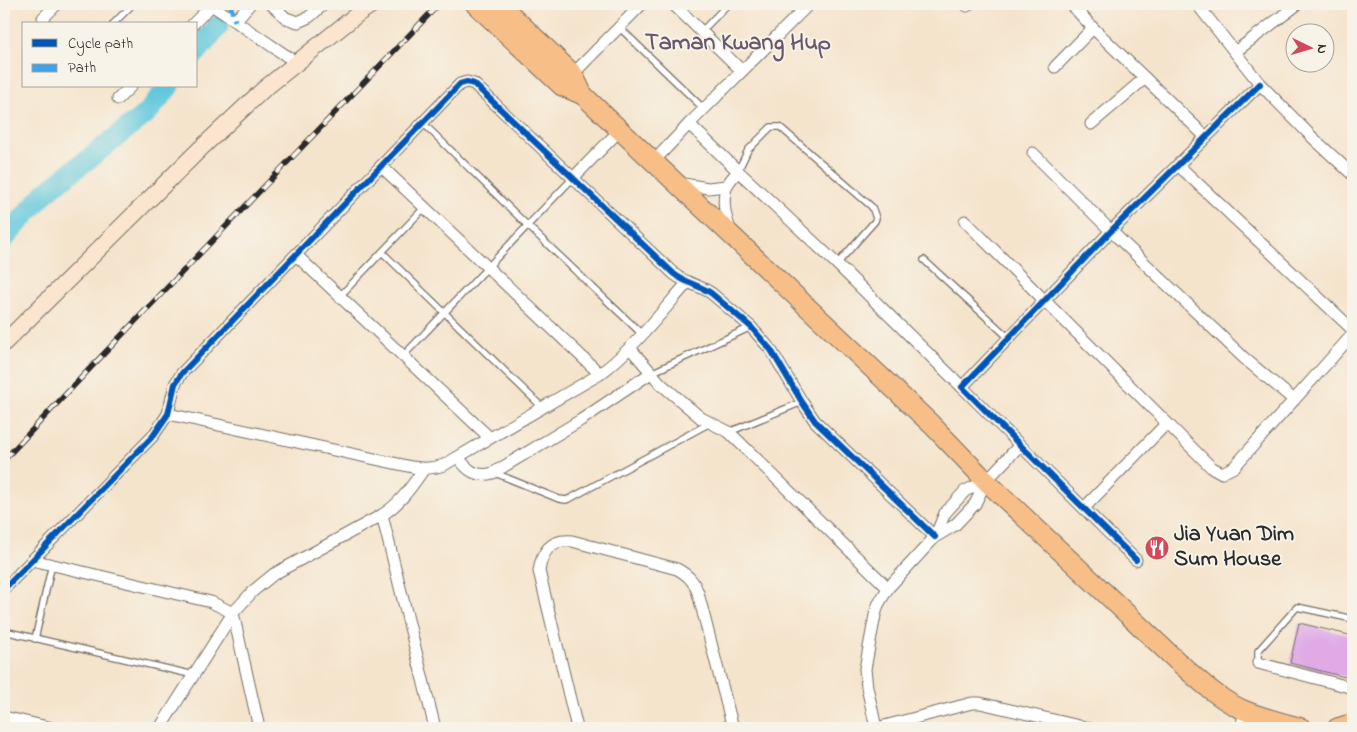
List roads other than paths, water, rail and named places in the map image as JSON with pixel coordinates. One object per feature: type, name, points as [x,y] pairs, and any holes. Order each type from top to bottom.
[{"type":"main road","points":[[4,343],[200,149],[264,90],[363,9],[373,4]]},
{"type":"main road","points":[[475,4],[568,80]]},
{"type":"main road","points":[[500,4],[583,95],[931,424],[986,481],[1177,661],[1209,689],[1232,704],[1243,719],[1302,728]]},
{"type":"main road","points":[[1338,728],[1353,723]]},
{"type":"street","points":[[43,18],[58,4]]},
{"type":"street","points":[[195,22],[211,4],[297,63]]},
{"type":"street","points":[[234,20],[250,4]]},
{"type":"street","points":[[271,4],[286,18],[298,22],[309,17],[324,4]]},
{"type":"street","points":[[568,80],[642,4]]},
{"type":"street","points":[[673,4],[742,71]]},
{"type":"street","points":[[654,162],[689,124],[809,4]]},
{"type":"street","points":[[1071,4],[1092,28],[1206,137]]},
{"type":"street","points":[[1197,4],[1260,84],[1313,138],[1353,175]]},
{"type":"street","points":[[1234,52],[1298,4]]},
{"type":"street","points":[[1055,67],[1092,28]]},
{"type":"street","points":[[1091,124],[1145,78]]},
{"type":"street","points":[[4,589],[153,436],[168,414],[175,384],[182,373],[463,82],[470,82],[674,274],[711,293],[751,327],[771,350],[815,421],[935,537]]},
{"type":"street","points":[[962,387],[1111,230],[1260,84]]},
{"type":"street","points":[[118,99],[129,88]]},
{"type":"street","points":[[689,124],[837,264],[1136,560]]},
{"type":"street","points":[[573,178],[620,130]]},
{"type":"street","points":[[1033,154],[1244,358],[1294,400]]},
{"type":"street","points":[[965,221],[1211,467],[1222,473],[1234,467],[1353,332],[1178,165]]},
{"type":"street","points":[[381,166],[600,374]]},
{"type":"street","points":[[734,238],[729,227],[724,203],[726,186],[738,171]]},
{"type":"street","points":[[676,183],[708,188],[726,186]]},
{"type":"street","points":[[296,255],[490,438]]},
{"type":"street","points":[[168,414],[424,469],[434,468],[444,465],[600,374],[643,335],[688,282]]},
{"type":"street","points":[[630,348],[661,384],[700,418],[729,432],[888,588]]},
{"type":"street","points":[[458,457],[470,471],[481,475],[493,473],[581,420],[651,373]]},
{"type":"street","points":[[1084,508],[1167,423]]},
{"type":"street","points":[[1020,445],[986,481],[965,491],[945,513],[935,537],[888,588],[881,600],[875,615],[865,669],[876,728],[980,702],[1088,728]]},
{"type":"street","points":[[160,728],[233,613],[253,591],[274,574],[392,509],[402,500],[424,469]]},
{"type":"street","points":[[382,515],[435,728]]},
{"type":"street","points":[[576,728],[539,571],[546,551],[552,545],[565,541],[572,541],[677,569],[690,578],[696,586],[733,728]]},
{"type":"street","points":[[32,560],[211,602],[233,613]]},
{"type":"street","points":[[233,613],[259,728]]},
{"type":"street","points":[[1258,663],[1353,688]]},
{"type":"street","points":[[4,717],[52,728]]},
{"type":"lane","points":[[115,22],[133,4]]},
{"type":"lane","points":[[702,31],[728,4]]},
{"type":"lane","points":[[620,28],[704,109]]},
{"type":"lane","points":[[423,123],[643,335]]},
{"type":"lane","points":[[738,171],[748,150],[771,127],[780,127],[872,208],[876,218],[837,264]]},
{"type":"lane","points":[[403,356],[573,178]]},
{"type":"lane","points":[[340,296],[424,208]]},
{"type":"lane","points":[[382,252],[542,407]]},
{"type":"lane","points":[[924,260],[1009,338]]},
{"type":"lane","points":[[651,373],[751,327]]},
{"type":"lane","points":[[729,432],[802,402]]},
{"type":"lane","points":[[493,473],[566,500],[710,423]]},
{"type":"lane","points":[[35,638],[52,564]]},
{"type":"lane","points":[[1258,663],[1258,651],[1297,606],[1353,619]]},
{"type":"lane","points":[[4,631],[194,676]]},
{"type":"waterway","points":[[198,51],[218,26]]},
{"type":"waterway","points":[[4,239],[46,192],[147,113],[167,88]]},
{"type":"railway","points":[[4,460],[439,4]]},
{"type":"place","name":"Jia Yuan Dim Sum House","points":[[1157,548]]},
{"type":"district","name":"Taman Kwang Hup","points":[[738,43]]}]
